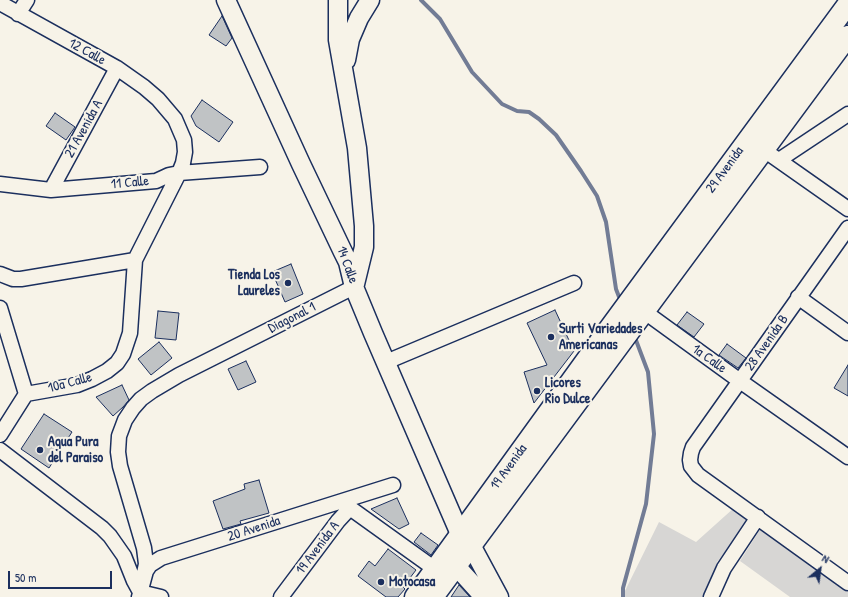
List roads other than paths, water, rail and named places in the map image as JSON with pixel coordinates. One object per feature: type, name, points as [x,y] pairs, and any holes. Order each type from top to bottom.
[{"type":"main road","name":"29 Avenida","points":[[608,359],[635,308],[848,4]]},
{"type":"main road","name":"29 Avenida","points":[[603,337],[635,308],[772,155],[848,36]]},
{"type":"main road","name":"19 Avenida","points":[[433,597],[456,566],[466,540],[603,337]]},
{"type":"main road","name":"19 Avenida","points":[[415,597],[435,569],[466,540],[608,359]]},
{"type":"street","points":[[18,14],[27,0]]},
{"type":"street","name":"14 Calle","points":[[226,0],[301,164],[348,262],[354,287],[466,540],[499,597]]},
{"type":"street","points":[[338,0],[338,40],[343,73],[347,85]]},
{"type":"street","points":[[354,287],[362,258],[364,236],[357,148],[347,85],[346,69],[350,39],[359,18],[370,0]]},
{"type":"street","name":"12 Calle","points":[[0,3],[117,68],[144,87],[167,109]]},
{"type":"street","name":"21 Avenida A","points":[[51,190],[117,68]]},
{"type":"street","name":"10a Calle","points":[[26,394],[77,385],[92,379],[107,371],[117,363],[123,354],[130,333],[135,260],[179,173],[185,152],[184,140],[174,119],[167,109]]},
{"type":"street","points":[[848,114],[772,155],[848,209]]},
{"type":"street","name":"11 Calle","points":[[0,184],[13,187],[51,190],[156,181],[169,175],[179,173],[260,167]]},
{"type":"street","name":"28 Avenida B","points":[[758,517],[698,475],[690,460],[691,453],[693,447],[848,228]]},
{"type":"street","points":[[0,274],[14,279],[21,279],[135,260]]},
{"type":"street","points":[[386,362],[574,283]]},
{"type":"street","name":"Diagonal 1","points":[[143,578],[146,564],[144,548],[120,466],[118,452],[119,436],[125,420],[133,408],[141,399],[179,374],[354,287]]},
{"type":"street","points":[[798,297],[848,333]]},
{"type":"street","points":[[0,308],[26,394],[0,435]]},
{"type":"street","name":"1a Calle","points":[[635,308],[848,457]]},
{"type":"street","points":[[0,450],[102,528],[110,536],[124,556],[140,594],[161,597]]},
{"type":"street","name":"20 Avenida","points":[[140,594],[143,578],[150,565],[161,558],[349,504],[393,485]]},
{"type":"street","points":[[349,504],[435,569]]},
{"type":"street","name":"19 Avenida A","points":[[281,597],[349,504]]},
{"type":"street","points":[[711,597],[724,568],[758,517],[848,583]]},
{"type":"street","points":[[456,566],[484,597]]},
{"type":"waterway","points":[[421,0],[440,19],[472,72],[502,104],[517,111],[529,112],[539,119],[556,135],[581,171],[597,196],[606,222],[616,289],[621,302]]},
{"type":"waterway","points":[[623,597],[623,588],[646,504],[654,434],[648,372],[634,335]]},
{"type":"place","name":"Tienda Los Laureles","points":[[288,283]]},
{"type":"place","name":"Surti Variedades Americanas","points":[[551,337]]},
{"type":"place","name":"Licores Rio Dulce","points":[[537,391]]},
{"type":"place","name":"Agua Pura del Paraiso","points":[[40,450]]},
{"type":"place","name":"Motocasa","points":[[381,582]]}]
